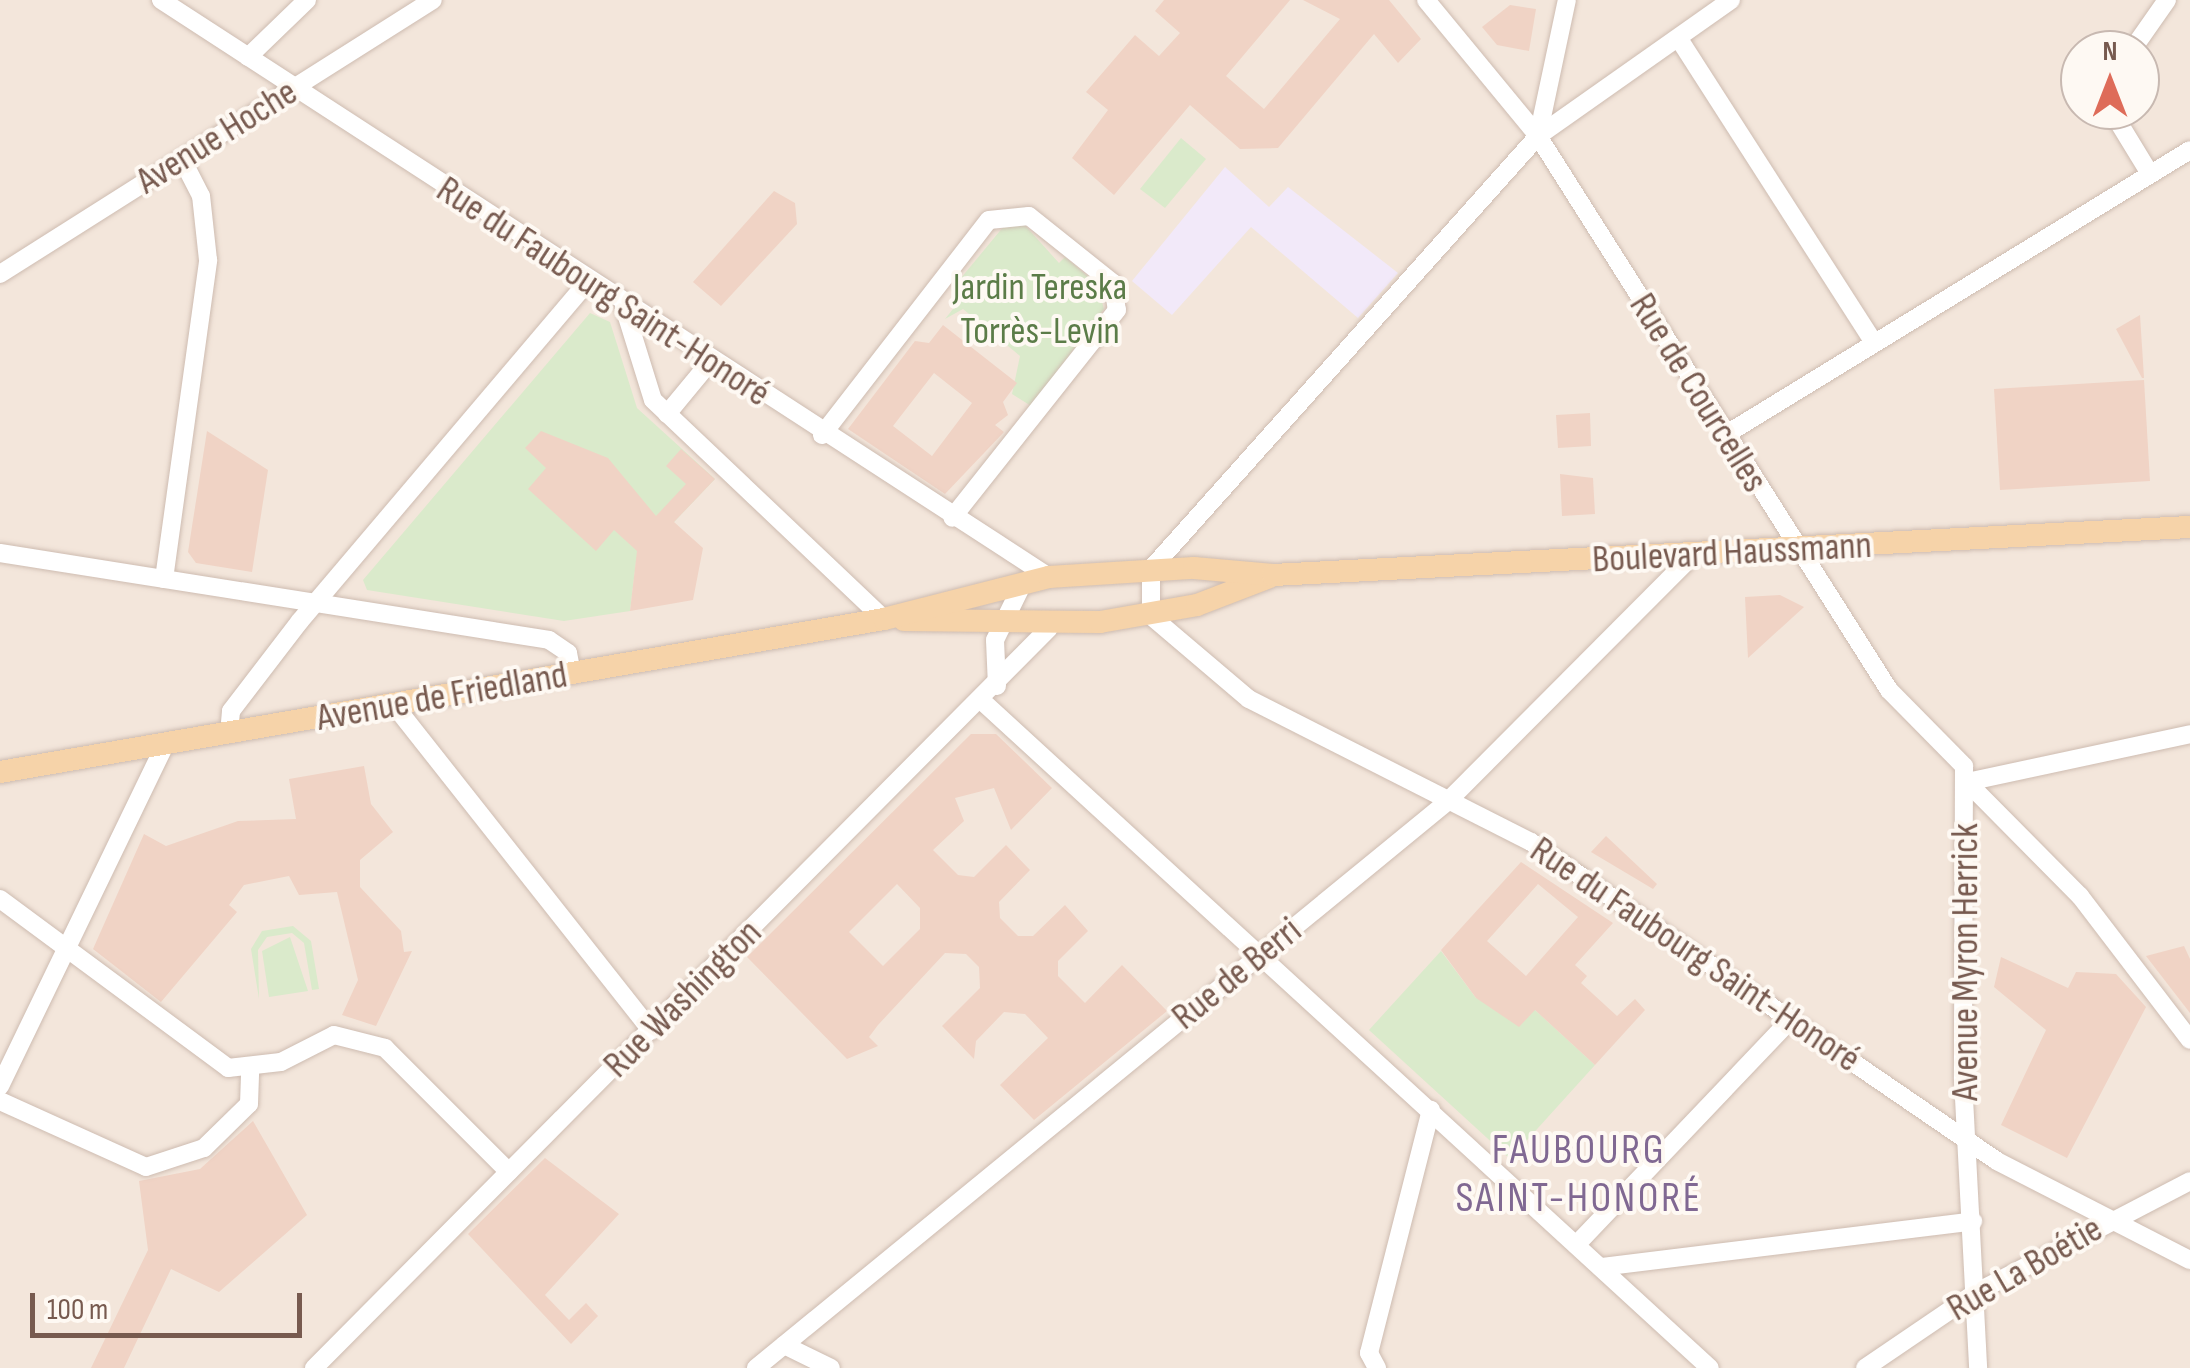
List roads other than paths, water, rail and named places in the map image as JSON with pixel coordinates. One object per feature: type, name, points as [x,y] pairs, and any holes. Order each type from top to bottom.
[{"type":"main road","name":"Boulevard Haussmann","points":[[1023,584],[1049,577],[1151,570],[1273,575],[2190,526]]},
{"type":"main road","name":"Boulevard Haussmann","points":[[999,627],[1048,628],[1151,616],[1273,575]]},
{"type":"main road","name":"Avenue de Friedland","points":[[0,772],[884,619],[1023,584]]},
{"type":"main road","name":"Avenue de Friedland","points":[[884,619],[999,627]]},
{"type":"street","name":"Rue du Faubourg Saint-Honoré","points":[[161,0],[624,307],[1049,577]]},
{"type":"street","points":[[248,58],[307,0]]},
{"type":"street","name":"Avenue Hoche","points":[[0,274],[434,0]]},
{"type":"street","name":"Rue de Courcelles","points":[[1426,0],[1538,136],[1889,690],[1964,766],[1967,782],[2080,896],[2190,1040]]},
{"type":"street","points":[[1538,136],[1554,81],[1567,0]]},
{"type":"street","points":[[1151,616],[1151,570],[1538,136],[1730,0]]},
{"type":"street","points":[[2146,30],[2167,0]]},
{"type":"street","points":[[1679,38],[1874,343]]},
{"type":"street","points":[[2124,130],[2147,169]]},
{"type":"street","points":[[1725,435],[2147,169],[2190,150]]},
{"type":"street","points":[[164,578],[208,260],[201,196],[182,159]]},
{"type":"street","points":[[822,435],[989,220],[1029,216],[1113,283],[1117,310],[952,518]]},
{"type":"street","points":[[228,734],[230,711],[587,282]]},
{"type":"street","points":[[624,307],[653,400],[884,619]]},
{"type":"street","points":[[667,414],[710,362]]},
{"type":"street","name":"Rue de Berri","points":[[756,1368],[1447,802],[1694,554]]},
{"type":"street","points":[[3,557],[164,578],[549,640],[568,653],[572,674]]},
{"type":"street","points":[[998,686],[999,627],[1023,584]]},
{"type":"street","name":"Rue du Faubourg Saint-Honoré","points":[[1151,616],[1249,699],[1447,802],[1650,917],[1967,1141],[2190,1260]]},
{"type":"street","name":"Rue Washington","points":[[314,1368],[998,686],[1048,628]]},
{"type":"street","points":[[982,701],[1710,1368]]},
{"type":"street","points":[[394,705],[651,1031]]},
{"type":"street","points":[[1967,782],[2190,734]]},
{"type":"street","points":[[0,1086],[166,743]]},
{"type":"street","name":"Avenue Myron Herrick","points":[[1967,782],[1967,1141],[1978,1368]]},
{"type":"street","points":[[0,899],[209,1058],[250,1070],[334,1035],[360,1036],[384,1048],[509,1172]]},
{"type":"street","points":[[1577,1244],[1790,1019]]},
{"type":"street","points":[[0,1101],[146,1167],[204,1148],[249,1104],[250,1070]]},
{"type":"street","points":[[1376,1368],[1369,1353],[1431,1110]]},
{"type":"street","name":"Rue La Boétie","points":[[1865,1368],[1977,1292],[2110,1219],[2190,1181]]},
{"type":"street","points":[[1601,1267],[1973,1221]]},
{"type":"street","points":[[784,1345],[831,1368]]},
{"type":"district","name":"FAUBOURG SAINT-HONORÉ","points":[[1579,1175]]},
{"type":"park label","name":"Jardin Tereska Torrès-Levin","points":[[1040,310]]}]
